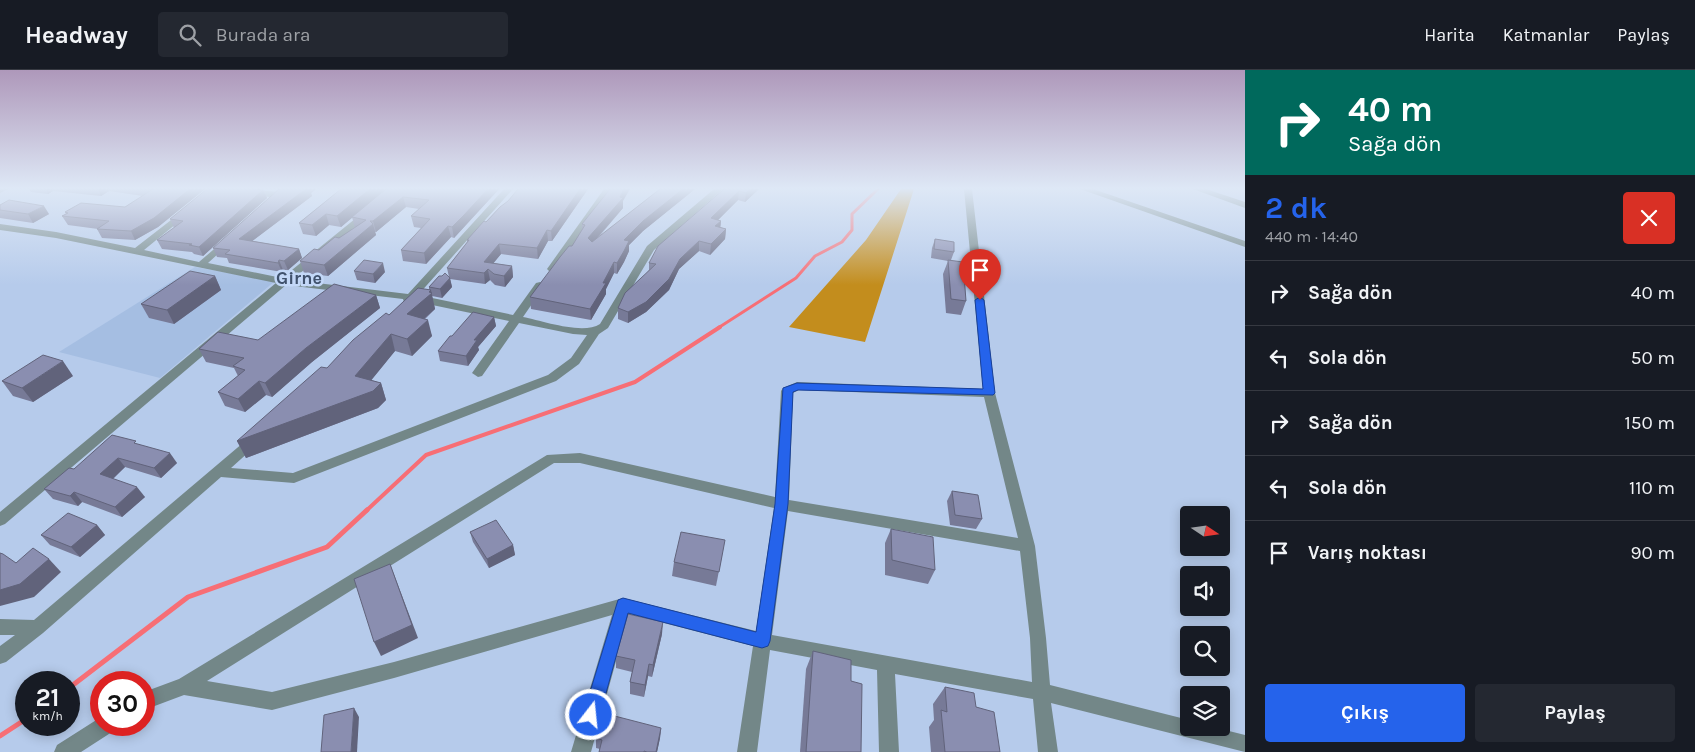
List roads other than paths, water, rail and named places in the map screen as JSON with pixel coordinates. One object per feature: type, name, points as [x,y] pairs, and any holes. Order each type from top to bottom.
[{"type":"street","points":[[136,252],[174,221]]},
{"type":"street","points":[[0,520],[357,221]]},
{"type":"street","points":[[416,299],[482,221]]},
{"type":"street","points":[[402,310],[416,299],[491,221]]},
{"type":"street","points":[[478,372],[585,221]]},
{"type":"street","points":[[217,472],[294,478],[552,378],[575,361],[596,332],[604,326],[650,248],[682,221]]},
{"type":"street","points":[[971,221],[989,393],[1027,546],[1038,638],[1041,692],[1048,752]]},
{"type":"street","points":[[1177,221],[1245,244]]},
{"type":"street","points":[[0,228],[56,235],[284,282],[416,299],[573,331],[596,332]]},
{"type":"street","points":[[201,265],[236,233]]},
{"type":"street","points":[[747,752],[782,504],[787,390],[797,386],[989,393]]},
{"type":"street","points":[[0,656],[37,628],[268,428]]},
{"type":"street","points":[[155,697],[184,686],[552,458],[580,458],[608,463],[782,504],[1027,546]]},
{"type":"street","points":[[184,686],[272,701],[403,667],[623,605],[762,641],[1041,692],[1245,744]]},
{"type":"street","points":[[581,752],[623,605]]},
{"type":"street","points":[[0,627],[37,628]]},
{"type":"street","points":[[886,663],[889,752]]},
{"type":"street","points":[[64,752],[90,735]]},
{"type":"waterway","points":[[718,328],[796,278],[815,256],[842,242],[852,230],[852,221]]},
{"type":"waterway","points":[[366,511],[426,455],[635,382],[720,327]]},
{"type":"waterway","points":[[80,680],[188,597],[327,547],[367,510]]},
{"type":"waterway","points":[[0,736],[15,726]]},
{"type":"district","name":"Girne","points":[[299,278]]}]
